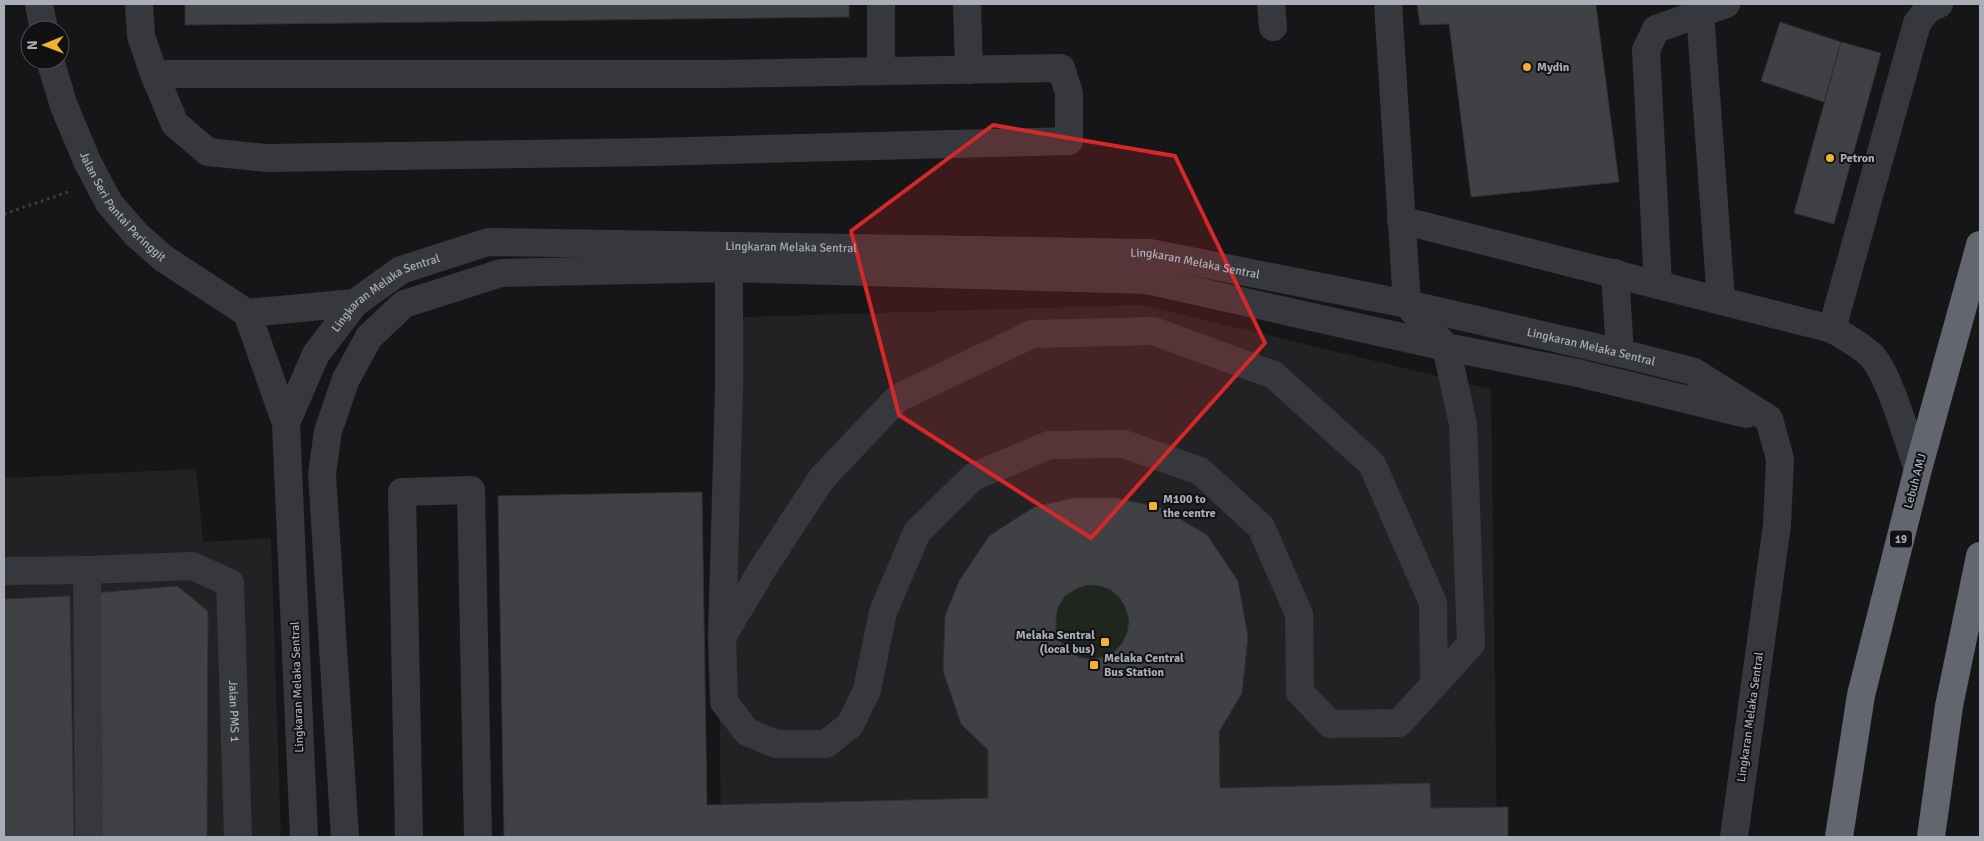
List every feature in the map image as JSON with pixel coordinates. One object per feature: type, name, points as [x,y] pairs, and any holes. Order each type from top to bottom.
[{"type":"highway","name":"Lebuh AMJ","points":[[1839,837],[1861,696],[1918,469],[1980,246]]},
{"type":"highway","points":[[1931,837],[1949,706],[1980,556]]},
{"type":"street","points":[[40,4],[42,20]]},
{"type":"street","points":[[139,4],[142,36],[154,74],[175,124],[208,152],[266,158],[653,152],[1069,141],[1069,93],[1061,68],[719,74],[154,74]]},
{"type":"street","points":[[881,4],[881,71]]},
{"type":"street","points":[[967,4],[969,70]]},
{"type":"street","points":[[729,268],[729,387],[722,636],[724,702],[747,732],[776,744],[826,744],[850,725],[867,690],[883,612],[917,532],[973,478],[1049,445],[1124,444],[1200,472],[1261,527],[1299,614],[1300,692],[1330,724],[1399,723],[1470,644],[1463,424],[1446,346],[1407,304],[1388,4]]},
{"type":"street","points":[[1658,284],[1646,50],[1656,30],[1700,12],[1726,4]]},
{"type":"street","points":[[1832,330],[1917,23],[1928,9],[1939,4]]},
{"type":"street","points":[[1700,12],[1721,300]]},
{"type":"street","name":"Jalan Seri Pantai Peringgit","points":[[53,70],[64,106],[87,162],[109,203],[136,234],[163,258],[247,313]]},
{"type":"street","points":[[1401,220],[1721,300],[1832,330],[1856,342],[1872,357],[1884,376],[1918,469]]},
{"type":"street","name":"Lingkaran Melaka Sentral","points":[[304,837],[286,424],[316,354],[355,303],[401,270],[488,242],[1150,253],[1407,304],[1692,371],[1770,419],[1780,459],[1778,525],[1734,837]]},
{"type":"street","name":"Lingkaran Melaka Sentral","points":[[345,837],[322,474],[328,431],[346,379],[369,338],[404,304],[501,273],[729,268],[1147,280],[1578,373],[1770,419]]},
{"type":"street","points":[[1615,273],[1620,353]]},
{"type":"street","points":[[286,424],[247,313],[355,303]]},
{"type":"street","points":[[722,636],[765,565],[822,478],[898,398],[1032,334],[1153,331],[1274,375],[1372,464],[1433,604],[1434,685]]},
{"type":"street","points":[[409,837],[402,492],[471,490],[478,837]]},
{"type":"street","name":"Jalan PMS 1","points":[[87,570],[192,566],[230,583],[238,837]]},
{"type":"street","points":[[4,571],[87,570],[89,837]]},
{"type":"path","points":[[4,214],[98,182]]},
{"type":"highlighted area","points":[[993,125],[1175,156],[1265,343],[1091,538],[899,415],[851,231]]},
{"type":"shaded area","points":[[1142,305],[1491,389],[1497,837],[721,837],[715,318]]},
{"type":"shaded area","points":[[196,469],[203,542],[271,538],[281,837],[4,837],[4,478]]},
{"type":"shaded area","points":[[1099,586],[1118,596],[1126,608],[1128,622],[1126,636],[1118,648],[1106,656],[1085,658],[1066,648],[1058,636],[1056,615],[1066,596],[1078,588]]},
{"type":"building","points":[[185,4],[849,4],[849,17],[185,25]]},
{"type":"building","points":[[1417,4],[1598,4],[1596,6],[1619,182],[1471,197],[1449,24],[1420,25]]},
{"type":"building","points":[[1780,22],[1841,42],[1824,102],[1761,81]]},
{"type":"building","name":"Petron","points":[[1841,42],[1881,53],[1834,224],[1794,213]]},
{"type":"building","name":"Melaka Central Bus Station","points":[[702,492],[707,805],[988,798],[988,750],[961,724],[943,671],[945,616],[959,581],[989,536],[1034,507],[1073,498],[1116,498],[1162,508],[1207,535],[1238,581],[1248,637],[1242,693],[1219,732],[1220,788],[1430,783],[1431,808],[1508,807],[1508,837],[504,837],[498,496]],"holes":[[[1087,585],[1100,586],[1111,590],[1120,598],[1126,609],[1129,621],[1127,633],[1122,643],[1114,652],[1103,657],[1091,659],[1079,657],[1069,651],[1061,642],[1056,631],[1058,607],[1065,596],[1076,589]]]},
{"type":"building","points":[[177,586],[208,611],[207,837],[98,837],[94,593]]},
{"type":"building","points":[[70,596],[74,837],[4,837],[4,599]]},
{"type":"place","name":"Mydin","points":[[1527,67]]},
{"type":"place","name":"Petron","points":[[1830,158]]},
{"type":"place","name":"M100 to the centre","points":[[1153,506]]},
{"type":"place","name":"Melaka Sentral (local bus)","points":[[1105,642]]},
{"type":"place","name":"Melaka Central Bus Station","points":[[1094,665]]}]
